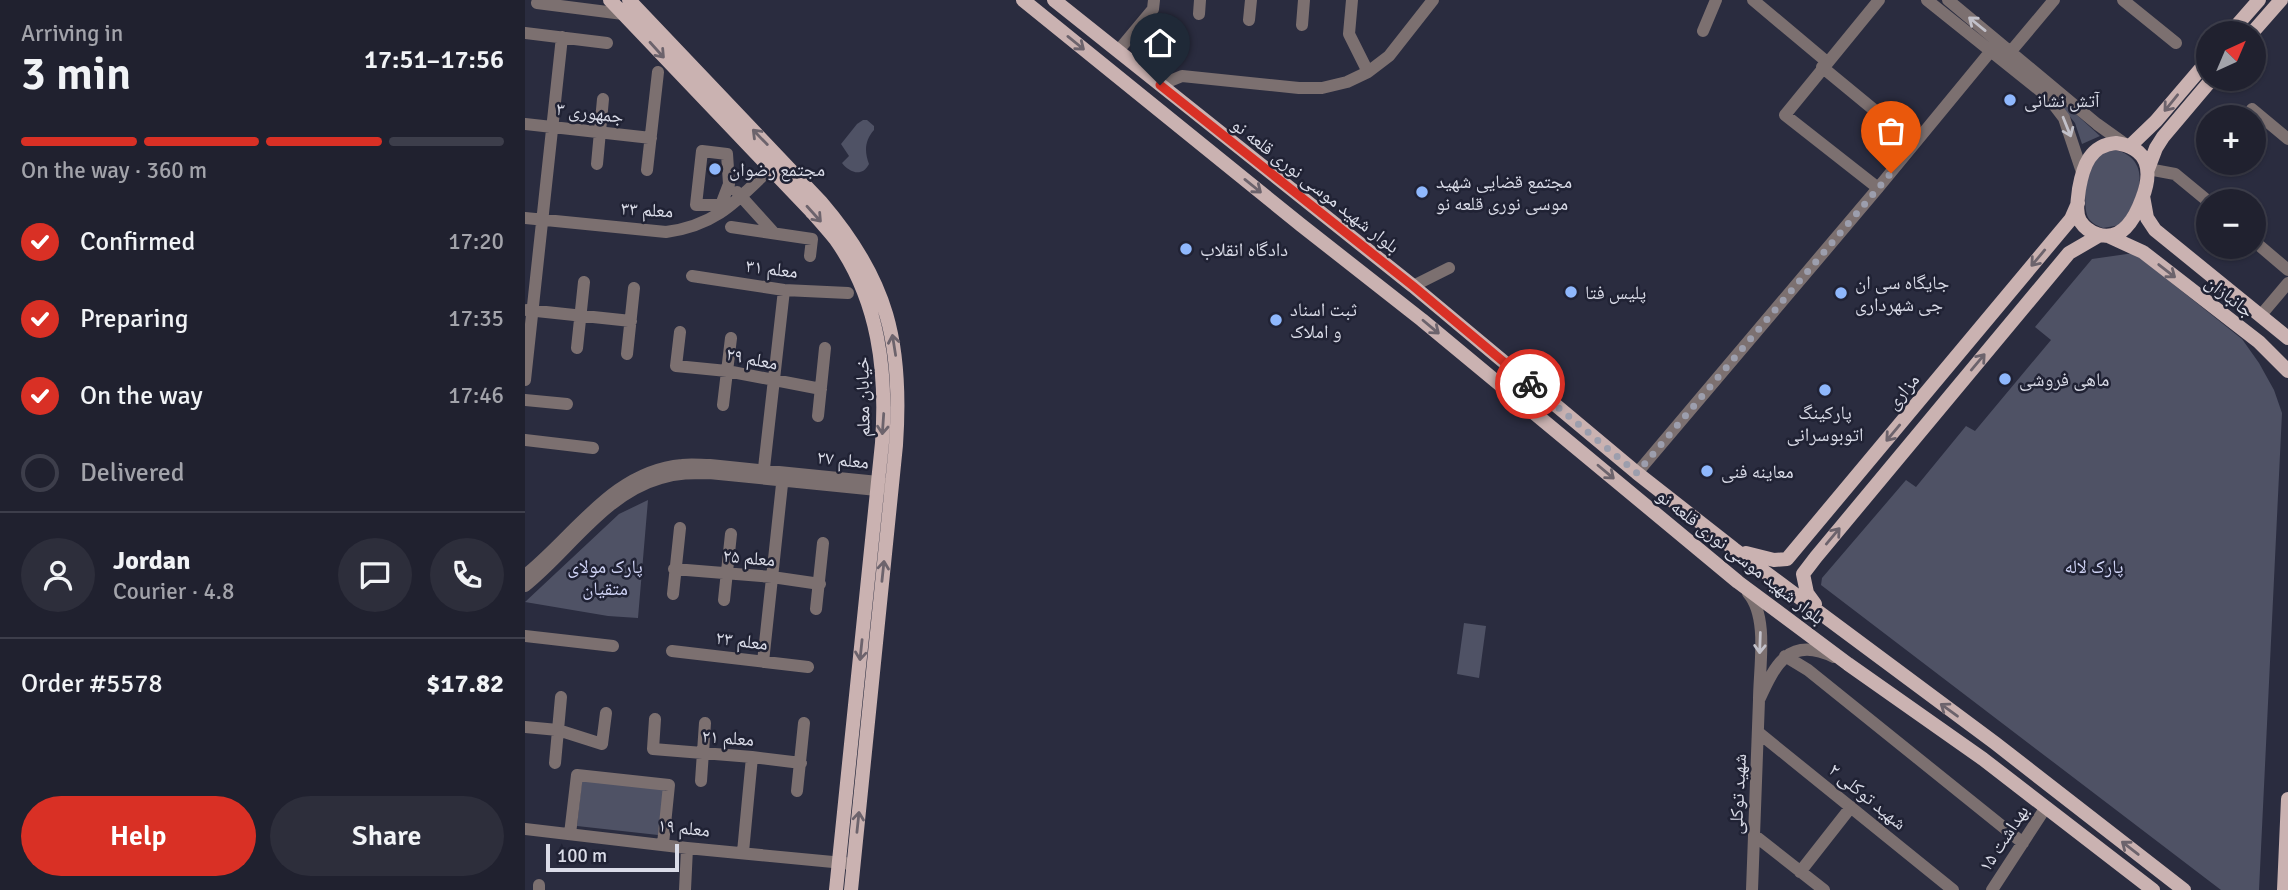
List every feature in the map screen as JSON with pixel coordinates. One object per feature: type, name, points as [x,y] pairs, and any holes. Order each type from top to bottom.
[{"type":"main road","name":"خیابان معلم","points":[[610,0],[847,232],[866,263],[881,297],[892,334],[899,403],[882,486],[846,863],[851,890]]},
{"type":"main road","name":"خیابان معلم","points":[[629,0],[775,163]]},
{"type":"main road","name":"بلوار شهید موسی نوری قلعه نو","points":[[1023,0],[1422,320],[1738,582],[1983,759],[2153,890]]},
{"type":"main road","name":"بلوار شهید موسی نوری قلعه نو","points":[[1054,0],[1413,286],[1637,473],[1734,549],[1995,743],[2184,890]]},
{"type":"main road","points":[[2241,21],[2259,0]]},
{"type":"main road","points":[[2263,21],[2281,0]]},
{"type":"main road","points":[[2128,145],[2156,121],[2196,74]]},
{"type":"main road","points":[[1822,614],[1807,593],[1804,574],[2064,259],[2080,246],[2128,226],[2147,186],[2148,169],[2156,148],[2202,91]]},
{"type":"main road","points":[[2104,236],[2084,227],[2077,211],[2082,172],[2090,155],[2106,144],[2128,145],[2140,153],[2148,169]]},
{"type":"main road","name":"جانبازان","points":[[2143,196],[2147,218],[2155,230],[2288,338]]},
{"type":"main road","name":"مزاری","points":[[1787,559],[2071,219],[2078,203]]},
{"type":"main road","name":"جانبازان","points":[[2104,236],[2143,252],[2259,342],[2288,371]]},
{"type":"main road","points":[[1734,549],[1756,557],[1787,559],[1794,570],[1804,574]]},
{"type":"main road","points":[[1983,759],[1995,743]]},
{"type":"main road","points":[[2284,890],[2288,799]]},
{"type":"main road","name":"خیابان معلم","points":[[835,890],[846,863]]},
{"type":"street","points":[[1118,51],[1153,9],[1154,0]]},
{"type":"street","points":[[1199,14],[1200,0]]},
{"type":"street","points":[[1249,20],[1251,0]]},
{"type":"street","points":[[1302,25],[1304,0]]},
{"type":"street","points":[[1352,0],[1349,34],[1368,72]]},
{"type":"street","points":[[1160,85],[1182,76],[1299,88],[1322,88],[1347,82],[1368,72],[1389,56],[1433,0]]},
{"type":"street","points":[[1703,31],[1716,0]]},
{"type":"street","points":[[1752,0],[1890,123]]},
{"type":"street","points":[[1878,188],[1785,115],[1879,0]]},
{"type":"street","points":[[1927,0],[1990,52],[2006,56],[2128,145]]},
{"type":"street","points":[[1948,0],[2048,97],[2069,129],[2082,172]]},
{"type":"street","points":[[2006,56],[2054,0]]},
{"type":"street","points":[[2123,0],[2176,43]]},
{"type":"street","points":[[537,3],[623,14]]},
{"type":"street","points":[[525,33],[607,43]]},
{"type":"street","points":[[525,380],[529,310],[543,219],[562,37]]},
{"type":"street","points":[[1637,473],[1990,52]]},
{"type":"street","points":[[647,170],[658,72]]},
{"type":"street","points":[[597,164],[603,99]]},
{"type":"street","points":[[2266,121],[2288,139]]},
{"type":"street","name":"جمهوری ۳","points":[[525,124],[651,138]]},
{"type":"street","points":[[729,184],[722,205],[696,205],[702,151],[727,154],[729,184],[774,233]]},
{"type":"street","name":"معلم ۳۳","points":[[525,218],[666,232],[688,229],[730,207],[775,163]]},
{"type":"street","points":[[2148,169],[2175,174],[2196,191]]},
{"type":"street","points":[[731,227],[812,239],[810,256]]},
{"type":"street","points":[[2266,251],[2288,270]]},
{"type":"street","points":[[1413,286],[1449,268]]},
{"type":"street","name":"معلم ۳۱","points":[[692,276],[785,290],[848,293]]},
{"type":"street","points":[[577,348],[584,282]]},
{"type":"street","points":[[2261,315],[2288,283]]},
{"type":"street","points":[[627,354],[635,288]]},
{"type":"street","points":[[763,474],[785,290]]},
{"type":"street","points":[[529,310],[631,321]]},
{"type":"street","name":"معلم ۲۹","points":[[680,332],[676,366],[727,371],[821,389]]},
{"type":"street","points":[[723,405],[731,338]]},
{"type":"street","points":[[818,416],[825,348]]},
{"type":"street","points":[[525,400],[567,404]]},
{"type":"street","points":[[525,440],[593,448]]},
{"type":"street","points":[[525,575],[603,501],[636,478],[682,465],[710,465],[763,474]]},
{"type":"street","points":[[525,586],[617,500],[640,486],[683,473],[763,474]]},
{"type":"street","name":"معلم ۲۷","points":[[763,474],[882,486]]},
{"type":"street","points":[[762,662],[783,476]]},
{"type":"street","points":[[673,594],[680,528]]},
{"type":"street","points":[[724,600],[731,534]]},
{"type":"street","points":[[817,609],[823,544]]},
{"type":"street","name":"معلم ۲۵","points":[[674,569],[820,584]]},
{"type":"street","name":"شهید توکلی","points":[[1738,582],[1754,600],[1761,625],[1752,890]]},
{"type":"street","points":[[525,636],[613,646]]},
{"type":"street","name":"معلم ۲۳","points":[[672,651],[808,667]]},
{"type":"street","points":[[1759,700],[1773,668],[1785,656],[1808,651],[1825,653],[1849,664]]},
{"type":"street","points":[[1785,656],[1808,670],[2023,843]]},
{"type":"street","points":[[555,763],[561,698]]},
{"type":"street","points":[[525,727],[558,730],[602,744],[606,713]]},
{"type":"street","name":"معلم ۲۱","points":[[655,719],[653,749],[801,763]]},
{"type":"street","points":[[701,781],[705,723]]},
{"type":"street","points":[[797,790],[804,723]]},
{"type":"street","name":"شهید توکلی ۲","points":[[1759,733],[1953,890]]},
{"type":"street","points":[[743,852],[752,757]]},
{"type":"street","points":[[570,834],[577,775],[669,785],[663,844]]},
{"type":"street","points":[[1800,872],[1851,807]]},
{"type":"street","name":"بهداشت ۱۵","points":[[1992,890],[2046,807]]},
{"type":"street","name":"معلم ۱۹","points":[[525,829],[846,863]]},
{"type":"street","points":[[1754,835],[1824,890]]},
{"type":"street","points":[[684,890],[687,848]]},
{"type":"green space","points":[[2045,86],[2100,136],[2082,144],[2075,123]]},
{"type":"green space","points":[[863,120],[874,126],[866,146],[869,164],[863,171],[855,172],[842,163],[849,156],[841,144]]},
{"type":"green space","points":[[2116,150],[2128,155],[2136,163],[2139,183],[2137,194],[2120,225],[2103,228],[2089,219],[2085,206],[2086,188],[2096,158]]},
{"type":"green space","name":"پارک لاله","points":[[2134,253],[2242,339],[2274,390],[2282,413],[2259,890],[2221,890],[1821,585],[1822,578],[1906,480],[1916,487],[1966,426],[1975,431],[2051,340],[2035,327],[2092,259]]},
{"type":"green space","name":"پارک مولای متقیان","points":[[648,500],[638,618],[608,616],[525,602],[619,514]]},
{"type":"green space","points":[[1464,623],[1486,626],[1479,678],[1457,674]]},
{"type":"green space","points":[[582,780],[665,789],[658,835],[577,826]]},
{"type":"way so far","points":[[1530,384],[1637,473],[1891,173]]},
{"type":"place","name":"آتش نشانی","points":[[2010,100]]},
{"type":"place","name":"مجتمع رضوان","points":[[715,169]]},
{"type":"place","name":"مجتمع قضایی شهید موسی نوری قلعه نو","points":[[1422,192]]},
{"type":"place","name":"دادگاه انقلاب","points":[[1186,249]]},
{"type":"place","name":"پلیس فتا","points":[[1571,292]]},
{"type":"place","name":"جایگاه سی ان جی شهرداری","points":[[1841,293]]},
{"type":"place","name":"ثبت اسناد و املاک","points":[[1276,320]]},
{"type":"place","name":"ماهی فروشی","points":[[2005,379]]},
{"type":"place","name":"پارکینگ اتوبوسرانی","points":[[1825,390]]},
{"type":"place","name":"معاینه فنی","points":[[1707,471]]},
{"type":"route","points":[[1160,85],[1413,286],[1530,384]]}]
